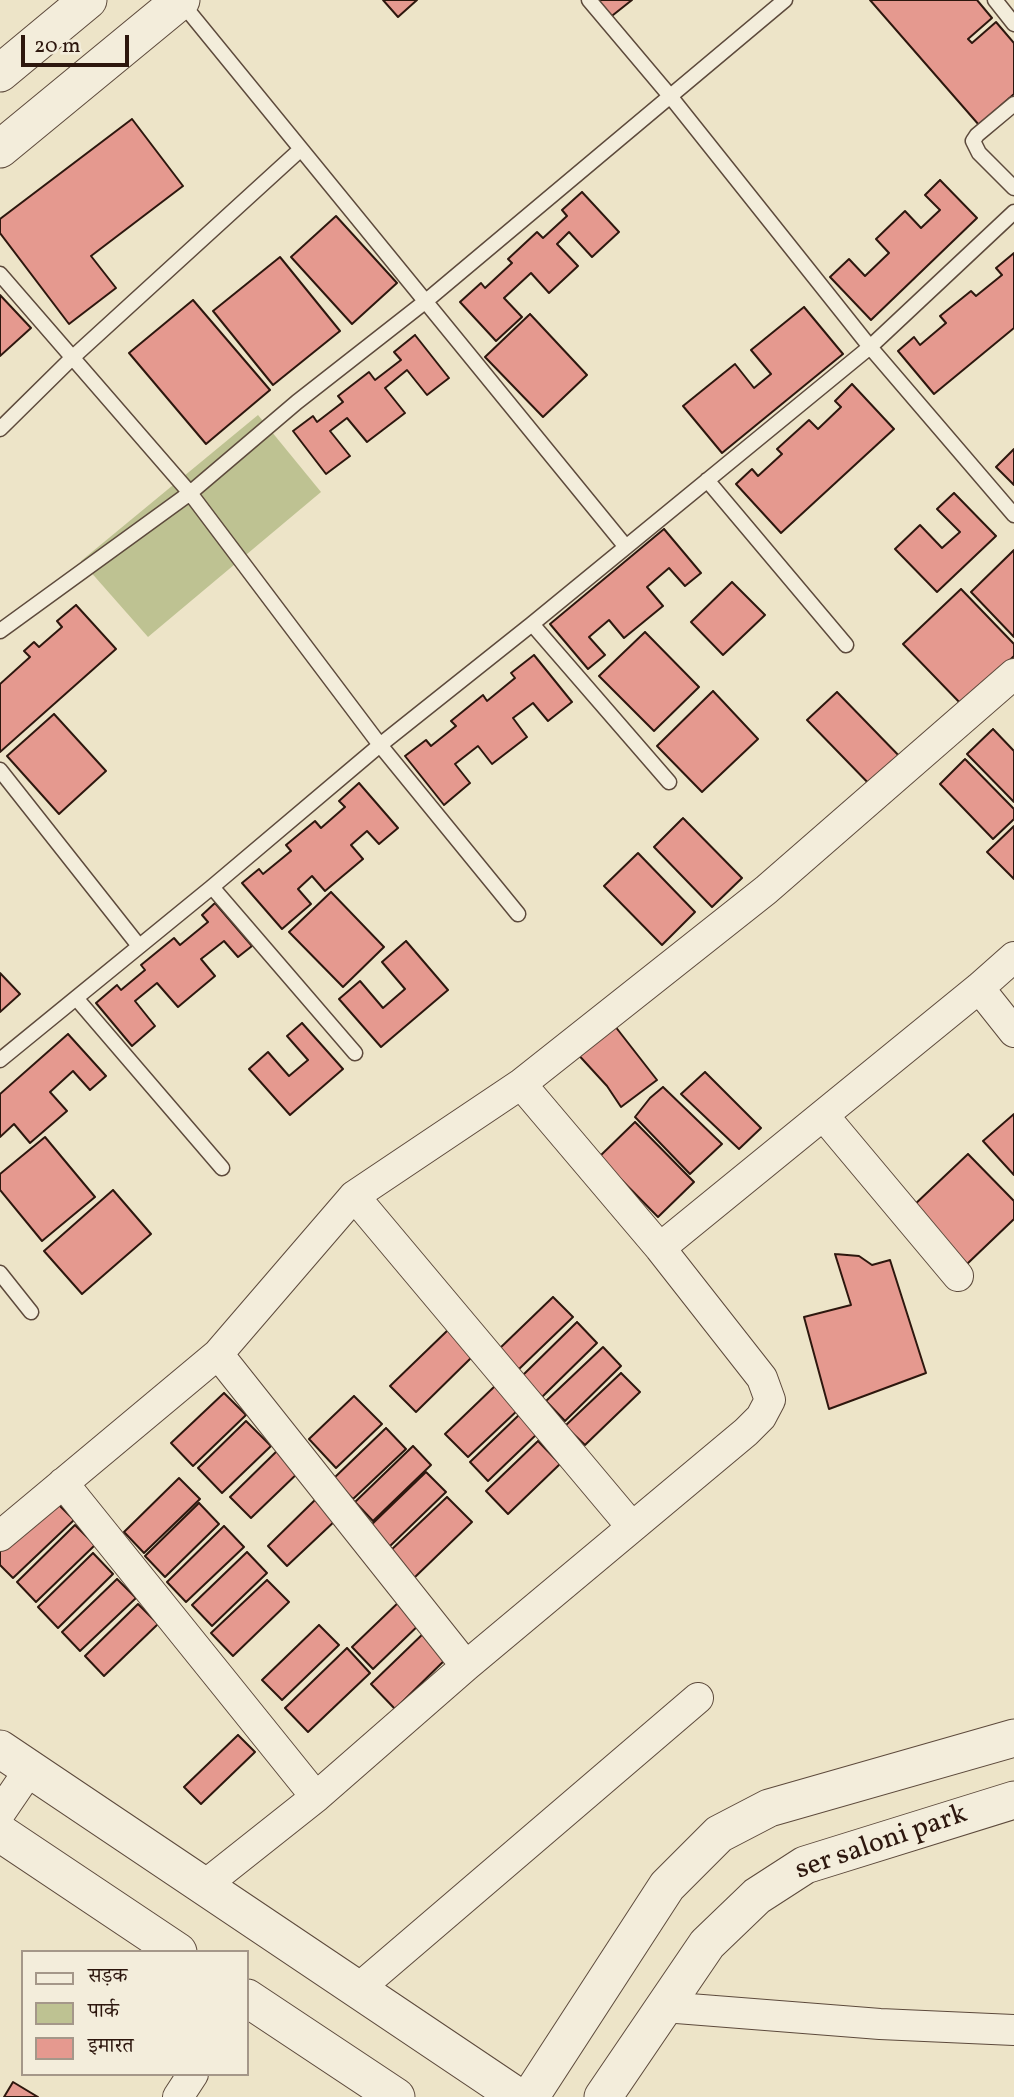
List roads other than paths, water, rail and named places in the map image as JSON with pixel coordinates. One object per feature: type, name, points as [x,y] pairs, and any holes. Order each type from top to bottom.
[{"type":"street","points":[[0,72],[88,0]]},
{"type":"street","points":[[0,149],[180,1]]},
{"type":"street","points":[[0,1536],[218,1354],[354,1196],[521,1084],[766,890],[1014,674]]},
{"type":"street","points":[[660,1248],[1014,957]]},
{"type":"street","points":[[979,988],[1014,1032]]},
{"type":"street","points":[[205,1885],[316,1797],[466,1666],[746,1432],[761,1417],[769,1400],[762,1378],[660,1248],[521,1084]]},
{"type":"street","points":[[823,1115],[958,1276]]},
{"type":"street","points":[[354,1196],[632,1527]]},
{"type":"street","points":[[218,1354],[466,1666]]},
{"type":"street","points":[[63,1483],[316,1797]]},
{"type":"street","points":[[358,1989],[698,1698]]},
{"type":"street","points":[[530,2097],[667,1886],[719,1834],[769,1808],[1014,1738]]},
{"type":"street","points":[[0,1813],[15,1759],[518,2097]]},
{"type":"street","name":"ser saloni park","points":[[603,2097],[707,1944],[757,1896],[805,1865],[1014,1800]]},
{"type":"street","points":[[0,1833],[175,1950]]},
{"type":"street","points":[[248,1999],[396,2097]]},
{"type":"street","points":[[664,2007],[880,2024],[1014,2030]]},
{"type":"street","points":[[177,2097],[192,2076]]},
{"type":"lane","points":[[589,0],[670,96],[870,347],[1014,515]]},
{"type":"lane","points":[[0,631],[190,494],[297,402],[426,301],[785,0]]},
{"type":"lane","points":[[995,0],[1014,24]]},
{"type":"lane","points":[[180,1],[626,547]]},
{"type":"lane","points":[[1014,104],[973,141],[979,153],[1014,188]]},
{"type":"lane","points":[[0,429],[72,358],[301,149]]},
{"type":"lane","points":[[0,1060],[212,887],[380,744],[532,624],[870,347],[1014,212]]},
{"type":"lane","points":[[0,274],[190,494],[380,744],[518,914]]},
{"type":"lane","points":[[707,480],[846,645]]},
{"type":"lane","points":[[532,624],[669,782]]},
{"type":"lane","points":[[0,770],[139,946]]},
{"type":"lane","points":[[212,887],[355,1053]]},
{"type":"lane","points":[[76,998],[222,1168]]},
{"type":"lane","points":[[0,1273],[32,1312]]}]
